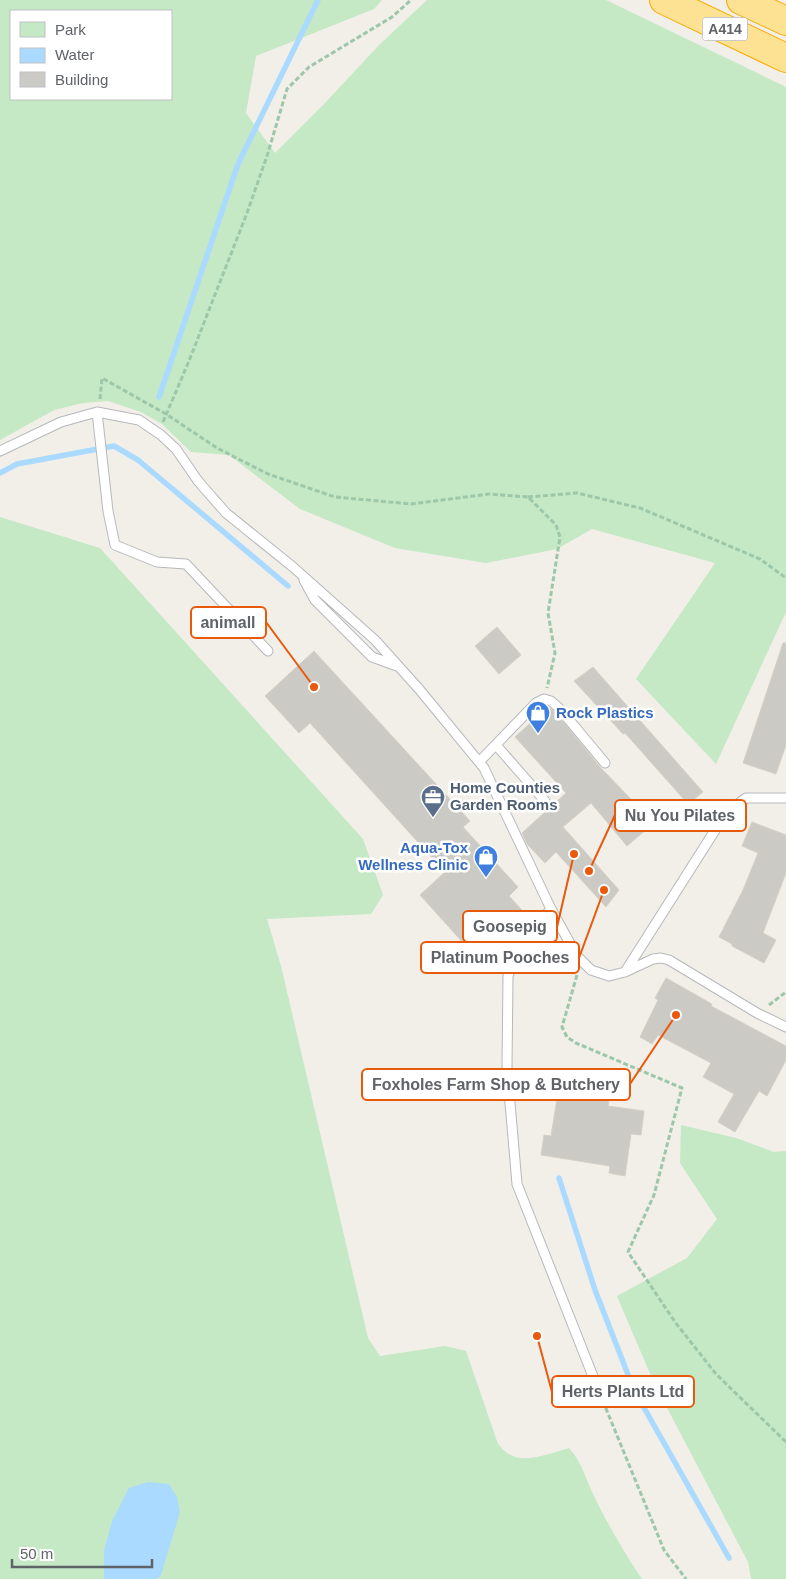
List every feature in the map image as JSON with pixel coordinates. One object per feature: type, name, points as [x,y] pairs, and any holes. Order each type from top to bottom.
[{"type":"highway","name":"A414","points":[[664,0],[786,58]]},
{"type":"highway","name":"A414","points":[[741,0],[786,21]]},
{"type":"lane","points":[[97,412],[108,511],[115,545],[157,562],[186,564],[268,651]]},
{"type":"lane","points":[[0,451],[61,422],[97,412],[139,420],[161,435],[176,450],[198,481],[226,513],[300,574],[375,640],[400,667],[484,768],[551,908],[577,956],[591,970],[609,976],[625,972],[653,959],[669,960],[757,1013],[786,1027]]},
{"type":"lane","points":[[300,574],[315,600],[372,657],[400,667]]},
{"type":"lane","points":[[479,762],[536,704],[544,700],[551,701],[560,709],[605,764]]},
{"type":"lane","points":[[496,744],[545,801]]},
{"type":"lane","points":[[625,972],[726,813],[746,798],[786,798]]},
{"type":"lane","points":[[551,908],[520,944],[508,976],[507,1068],[517,1184],[596,1384]]},
{"type":"path","points":[[161,435],[162,424],[190,361],[247,213],[267,156],[287,89],[309,67],[392,17],[411,0]]},
{"type":"path","points":[[97,412],[102,378],[166,414],[218,448],[268,474],[335,497],[411,504],[489,494],[528,497],[577,493],[640,508],[760,559],[786,578]]},
{"type":"path","points":[[528,497],[556,526],[560,536],[548,613],[555,653],[544,700]]},
{"type":"path","points":[[581,960],[562,1027],[567,1037],[576,1043],[682,1088],[654,1195],[628,1252],[675,1322],[716,1374],[786,1442]]},
{"type":"path","points":[[596,1384],[664,1550],[686,1579]]},
{"type":"green space","points":[[0,0],[382,0],[374,9],[256,56],[246,113],[275,153],[379,45],[427,0],[606,0],[786,87],[786,612],[716,764],[636,679],[715,563],[592,529],[557,549],[486,563],[395,548],[300,509],[229,455],[191,452],[162,424],[141,412],[108,401],[83,403],[54,410],[0,440]]},
{"type":"green space","points":[[0,517],[100,548],[363,839],[383,895],[371,914],[267,919],[281,966],[368,1338],[380,1356],[445,1346],[466,1351],[498,1444],[507,1453],[521,1458],[538,1457],[569,1448],[581,1465],[594,1496],[611,1528],[642,1579],[0,1579]]},
{"type":"green space","points":[[681,1125],[736,1138],[774,1152],[786,1151],[786,1579],[751,1579],[748,1562],[654,1383],[617,1296],[687,1258],[717,1219],[680,1163]]},
{"type":"water","points":[[148,1482],[169,1484],[177,1497],[180,1512],[161,1575],[157,1579],[104,1579],[104,1551],[112,1521],[129,1488]]},
{"type":"building","points":[[497,627],[521,655],[499,674],[475,646]]},
{"type":"building","points":[[783,643],[786,643],[786,745],[776,774],[743,763]]},
{"type":"building","points":[[314,651],[470,821],[463,827],[518,887],[509,896],[532,921],[484,966],[420,895],[445,872],[310,723],[299,733],[265,696]]},
{"type":"building","points":[[593,667],[703,792],[688,804],[625,733],[623,734],[574,681]]},
{"type":"building","points":[[548,707],[556,713],[600,767],[654,823],[627,846],[591,803],[563,827],[619,890],[606,907],[556,852],[545,863],[527,844],[522,833],[566,793],[515,737]]},
{"type":"building","points":[[752,822],[786,835],[786,873],[763,933],[776,940],[764,963],[719,937],[743,890],[758,853],[742,846]]},
{"type":"building","points":[[666,978],[712,1004],[711,1006],[786,1046],[786,1060],[767,1096],[759,1091],[735,1132],[718,1122],[734,1094],[703,1077],[711,1063],[658,1035],[652,1044],[640,1037],[658,1000],[655,998]]},
{"type":"building","points":[[560,1080],[611,1089],[608,1106],[644,1111],[641,1135],[631,1134],[625,1176],[609,1173],[610,1166],[541,1155],[544,1135],[551,1136]]},
{"type":"waterway","points":[[159,397],[238,164],[318,0]]},
{"type":"waterway","points":[[0,473],[17,464],[114,446],[138,460],[288,586]]},
{"type":"waterway","points":[[559,1178],[595,1290],[634,1390],[729,1558]]},
{"type":"place","name":"animall","points":[[314,687]]},
{"type":"place","name":"Rock Plastics","points":[[538,734]]},
{"type":"place","name":"Home Counties Garden Rooms","points":[[433,818]]},
{"type":"place","name":"Goosepig","points":[[574,854]]},
{"type":"place","name":"Nu You Pilates","points":[[589,871]]},
{"type":"place","name":"Aqua-Tox Wellness Clinic","points":[[486,878]]},
{"type":"place","name":"Platinum Pooches","points":[[604,890]]},
{"type":"place","name":"Foxholes Farm Shop & Butchery","points":[[676,1015]]},
{"type":"place","name":"Herts Plants Ltd","points":[[537,1336]]}]
